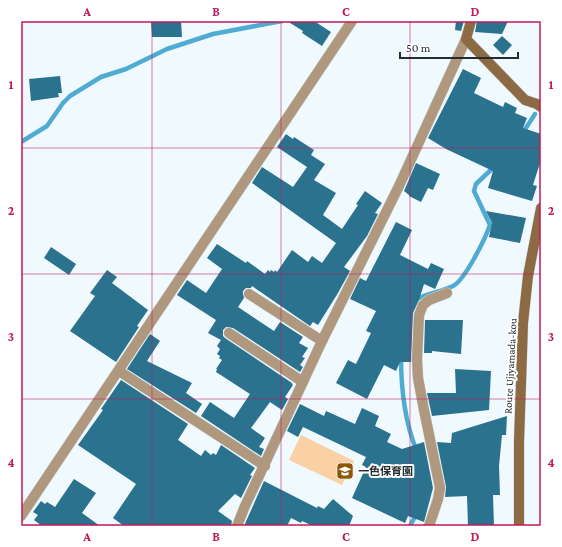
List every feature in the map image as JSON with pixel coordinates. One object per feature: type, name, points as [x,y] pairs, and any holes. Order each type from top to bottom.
[{"type":"main road","points":[[471,21],[466,39],[525,100],[538,104],[541,107]]},
{"type":"main road","name":"Route Ujiyamada-kou","points":[[519,526],[518,442],[523,323],[528,276],[541,208]]},
{"type":"street","points":[[21,516],[352,21]]},
{"type":"street","points":[[237,526],[322,341],[399,186],[466,39]]},
{"type":"street","points":[[429,526],[440,488],[418,378],[417,359],[419,315],[423,305],[429,300],[447,292]]},
{"type":"street","points":[[249,294],[322,341]]},
{"type":"street","points":[[229,333],[303,382]]},
{"type":"street","points":[[119,371],[265,466]]},
{"type":"shaded area","points":[[301,435],[354,461],[342,485],[289,460]]},
{"type":"building","points":[[151,21],[181,21],[182,37],[152,37]]},
{"type":"building","points":[[287,21],[314,21],[331,32],[322,46]]},
{"type":"building","points":[[456,21],[464,21],[461,31],[455,30]]},
{"type":"building","points":[[477,21],[508,21],[502,34],[475,32]]},
{"type":"building","points":[[502,36],[512,45],[503,55],[493,45]]},
{"type":"building","points":[[463,69],[481,78],[474,93],[503,107],[505,102],[517,108],[515,113],[527,118],[523,128],[541,134],[541,160],[533,185],[537,186],[532,201],[488,188],[493,171],[446,149],[428,138]]},
{"type":"building","points":[[60,76],[62,93],[58,93],[59,97],[31,101],[29,79]]},
{"type":"building","points":[[286,134],[293,139],[294,137],[314,150],[311,155],[325,164],[314,180],[336,193],[323,215],[342,229],[358,205],[356,204],[365,191],[382,203],[375,213],[378,214],[367,236],[344,267],[350,271],[318,325],[313,322],[310,326],[252,286],[251,288],[246,288],[243,291],[244,298],[238,307],[274,331],[280,322],[303,337],[299,343],[308,348],[302,357],[305,358],[300,365],[303,367],[300,372],[233,328],[226,327],[223,330],[223,336],[225,338],[293,385],[285,397],[288,399],[282,410],[270,402],[251,428],[265,438],[259,447],[264,449],[261,456],[201,416],[210,402],[234,418],[250,394],[216,372],[216,369],[222,360],[217,354],[220,349],[217,346],[221,340],[208,333],[216,320],[177,295],[187,280],[206,293],[222,269],[207,258],[217,244],[246,263],[247,261],[265,274],[268,270],[270,272],[271,270],[274,272],[275,270],[277,272],[292,250],[308,262],[312,256],[322,263],[336,243],[252,183],[262,167],[293,187],[307,167],[277,147]]},
{"type":"building","points":[[416,163],[440,174],[433,190],[428,188],[421,202],[409,196],[404,191]]},
{"type":"building","points":[[486,211],[526,218],[520,243],[489,237],[492,223]]},
{"type":"building","points":[[396,222],[412,230],[400,255],[428,269],[431,263],[444,269],[435,289],[424,284],[413,313],[411,362],[400,362],[396,371],[384,365],[367,399],[336,383],[348,360],[356,364],[371,333],[366,331],[376,311],[350,299],[360,278],[366,281]]},
{"type":"building","points":[[51,247],[76,264],[69,275],[44,258]]},
{"type":"building","points":[[107,270],[117,277],[112,283],[148,310],[137,326],[139,327],[116,362],[70,331],[95,296],[90,293]]},
{"type":"building","points":[[425,320],[463,320],[461,354],[432,351],[432,353],[424,353]]},
{"type":"building","points":[[150,334],[160,341],[147,361],[192,383],[186,393],[202,404],[196,413],[127,369]]},
{"type":"building","points":[[455,369],[491,371],[489,410],[432,416],[427,393],[456,393]]},
{"type":"building","points":[[121,380],[188,424],[178,440],[201,456],[205,450],[211,455],[213,453],[216,455],[221,445],[255,468],[250,475],[252,476],[241,498],[235,494],[218,511],[232,521],[231,526],[124,526],[113,518],[136,484],[78,445],[103,410],[101,409]]},
{"type":"building","points":[[300,404],[324,416],[326,411],[355,424],[362,408],[379,416],[375,426],[391,434],[387,442],[402,449],[424,442],[433,488],[424,522],[408,516],[405,523],[352,498],[366,467],[362,465],[366,457],[303,427],[298,437],[287,431]]},
{"type":"building","points":[[507,416],[506,435],[502,435],[499,466],[500,495],[493,495],[494,526],[468,526],[467,496],[445,497],[446,487],[437,442],[451,443],[452,433]]},
{"type":"building","points":[[74,479],[96,493],[82,513],[100,526],[42,526],[34,520],[38,515],[33,512],[41,501],[45,504],[47,502],[55,507]]},
{"type":"building","points":[[264,481],[317,508],[318,506],[324,509],[333,499],[353,516],[349,526],[313,526],[302,521],[301,523],[291,518],[287,526],[244,526]]},
{"type":"waterway","points":[[21,142],[47,126],[63,103],[70,96],[101,77],[126,69],[167,49],[213,34],[282,21]]},
{"type":"waterway","points":[[522,134],[535,114]]},
{"type":"waterway","points":[[415,300],[453,286],[469,268],[490,225],[474,191],[476,184],[494,167]]},
{"type":"waterway","points":[[401,356],[404,404],[416,449]]},
{"type":"waterway","points":[[410,526],[417,513]]},
{"type":"place","name":"一色保育園","points":[[345,471]]}]
